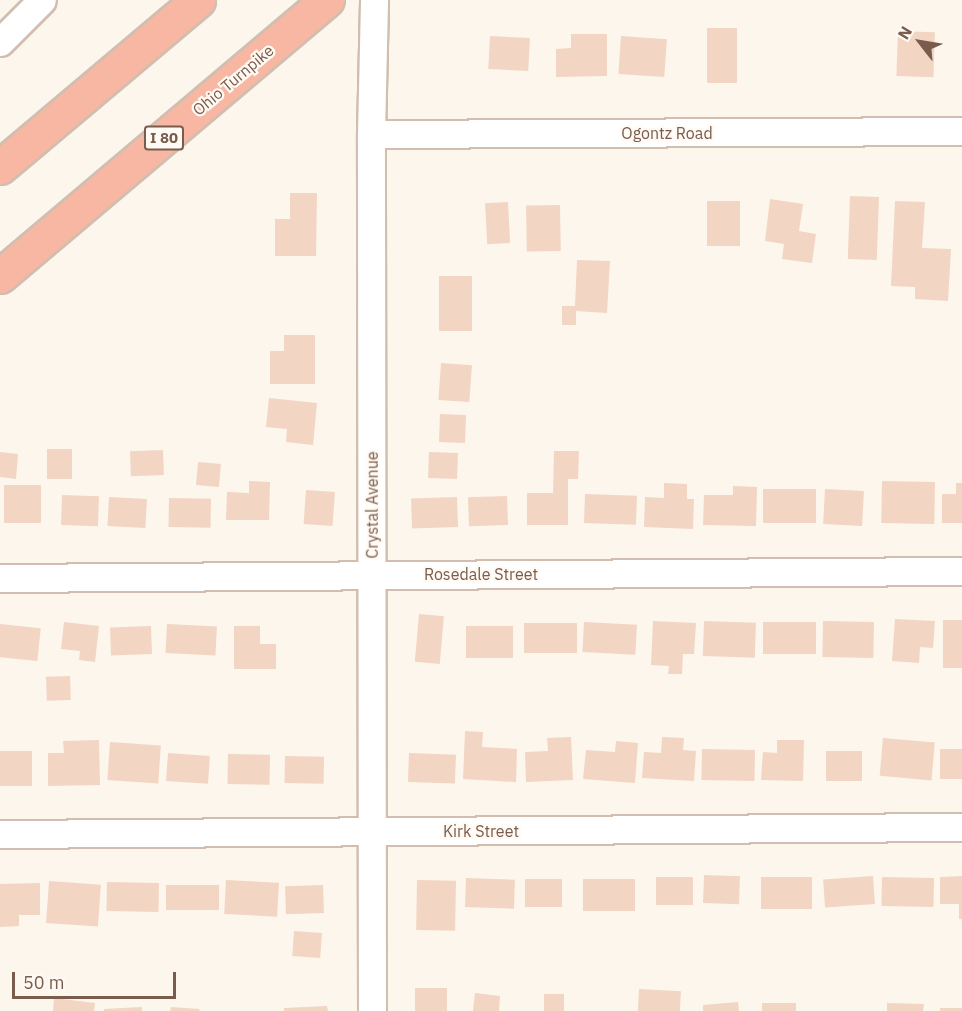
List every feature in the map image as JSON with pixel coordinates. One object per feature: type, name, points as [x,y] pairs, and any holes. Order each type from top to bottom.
[{"type":"highway","points":[[0,167],[198,0]]},
{"type":"highway","name":"Ohio Turnpike","points":[[0,276],[327,0]]},
{"type":"street","points":[[0,42],[42,0]]},
{"type":"street","name":"Crystal Avenue","points":[[372,1011],[371,134],[374,0]]},
{"type":"street","name":"Ogontz Road","points":[[371,134],[962,131]]},
{"type":"street","name":"Rosedale Street","points":[[0,578],[962,571]]},
{"type":"street","name":"Kirk Street","points":[[0,834],[962,827]]},
{"type":"building","points":[[707,28],[737,28],[737,83],[707,83]]},
{"type":"building","points":[[898,31],[935,32],[933,77],[896,76]]},
{"type":"building","points":[[571,34],[607,34],[607,76],[556,77],[556,49],[571,48]]},
{"type":"building","points":[[490,36],[530,38],[528,71],[488,69]]},
{"type":"building","points":[[621,36],[667,39],[664,77],[618,74]]},
{"type":"building","points":[[290,193],[317,193],[316,256],[275,256],[275,219],[290,219]]},
{"type":"building","points":[[850,196],[879,197],[877,260],[848,259]]},
{"type":"building","points":[[770,199],[803,204],[799,231],[816,234],[812,263],[782,259],[784,244],[765,241]]},
{"type":"building","points":[[707,201],[740,201],[740,246],[707,246]]},
{"type":"building","points":[[895,201],[925,202],[922,248],[951,249],[948,301],[915,299],[915,287],[891,286]]},
{"type":"building","points":[[508,202],[510,243],[487,244],[485,203]]},
{"type":"building","points":[[560,205],[561,251],[527,252],[526,206]]},
{"type":"building","points":[[577,260],[610,261],[607,313],[576,311],[576,325],[562,325],[562,306],[575,306]]},
{"type":"building","points":[[439,276],[472,276],[472,331],[439,331]]},
{"type":"building","points":[[284,335],[315,335],[315,384],[270,384],[270,351],[284,351]]},
{"type":"building","points":[[441,363],[472,365],[469,402],[438,400]]},
{"type":"building","points":[[269,398],[317,403],[313,445],[286,442],[287,429],[266,427]]},
{"type":"building","points":[[440,414],[466,415],[465,443],[439,442]]},
{"type":"building","points":[[47,449],[72,449],[72,479],[47,479]]},
{"type":"building","points":[[163,450],[164,475],[131,476],[130,451]]},
{"type":"building","points":[[554,451],[579,451],[578,479],[568,479],[568,525],[527,525],[527,493],[553,493]]},
{"type":"building","points":[[0,452],[18,454],[16,479],[0,477]]},
{"type":"building","points":[[429,452],[458,453],[457,479],[428,478]]},
{"type":"building","points":[[198,462],[221,464],[219,487],[196,485]]},
{"type":"building","points":[[249,481],[270,482],[269,520],[226,520],[227,492],[249,493]]},
{"type":"building","points":[[882,481],[935,482],[934,524],[881,523]]},
{"type":"building","points":[[664,483],[687,484],[687,499],[694,499],[693,529],[644,527],[645,497],[664,498]]},
{"type":"building","points":[[956,483],[962,483],[962,523],[942,523],[942,494],[956,494]]},
{"type":"building","points":[[4,485],[41,485],[41,523],[4,523]]},
{"type":"building","points":[[733,486],[757,487],[756,526],[703,525],[704,495],[733,495]]},
{"type":"building","points":[[763,489],[816,489],[816,523],[763,523]]},
{"type":"building","points":[[825,489],[864,491],[862,526],[823,524]]},
{"type":"building","points":[[306,490],[335,492],[333,526],[304,524]]},
{"type":"building","points":[[585,494],[637,496],[636,525],[584,523]]},
{"type":"building","points":[[62,495],[99,496],[98,526],[61,525]]},
{"type":"building","points":[[507,496],[508,525],[469,526],[468,497]]},
{"type":"building","points":[[109,497],[147,499],[145,528],[107,526]]},
{"type":"building","points":[[457,497],[458,527],[412,529],[411,499]]},
{"type":"building","points":[[169,498],[211,499],[210,528],[168,527]]},
{"type":"building","points":[[419,614],[444,616],[440,664],[415,662]]},
{"type":"building","points":[[895,619],[935,621],[933,648],[920,647],[919,663],[892,661]]},
{"type":"building","points":[[943,620],[962,620],[962,668],[943,668]]},
{"type":"building","points":[[653,621],[696,623],[694,654],[683,654],[682,674],[668,674],[669,666],[651,665]]},
{"type":"building","points":[[704,621],[756,623],[755,658],[703,656]]},
{"type":"building","points":[[823,621],[874,622],[873,658],[822,657]]},
{"type":"building","points":[[64,622],[99,626],[95,662],[79,660],[80,651],[61,649]]},
{"type":"building","points":[[584,622],[637,625],[635,655],[582,652]]},
{"type":"building","points":[[763,622],[816,622],[816,654],[763,654]]},
{"type":"building","points":[[524,623],[577,623],[577,653],[524,653]]},
{"type":"building","points":[[0,624],[41,628],[37,661],[0,657]]},
{"type":"building","points":[[167,624],[217,627],[215,656],[165,653]]},
{"type":"building","points":[[151,626],[152,654],[111,655],[110,627]]},
{"type":"building","points":[[234,626],[260,626],[260,644],[276,644],[276,669],[234,669]]},
{"type":"building","points":[[466,626],[513,626],[513,658],[466,658]]},
{"type":"building","points":[[70,676],[71,700],[47,701],[46,677]]},
{"type":"building","points":[[465,731],[483,732],[482,747],[517,749],[516,782],[463,779]]},
{"type":"building","points":[[571,737],[573,780],[526,782],[525,752],[548,751],[547,738]]},
{"type":"building","points":[[662,737],[684,738],[683,750],[696,751],[694,781],[642,778],[644,752],[661,753]]},
{"type":"building","points":[[883,738],[935,743],[931,780],[880,776]]},
{"type":"building","points":[[99,740],[100,785],[48,786],[48,753],[64,753],[63,741]]},
{"type":"building","points":[[777,740],[804,740],[803,781],[761,780],[763,752],[777,753]]},
{"type":"building","points":[[616,741],[638,743],[635,783],[583,779],[586,750],[615,752]]},
{"type":"building","points":[[110,742],[161,746],[158,783],[107,780]]},
{"type":"building","points":[[702,749],[755,750],[754,781],[701,780]]},
{"type":"building","points":[[940,749],[962,749],[962,779],[940,779]]},
{"type":"building","points":[[0,751],[32,751],[32,786],[0,786]]},
{"type":"building","points":[[826,751],[862,751],[862,781],[826,781]]},
{"type":"building","points":[[168,753],[210,756],[208,784],[166,781]]},
{"type":"building","points":[[409,753],[456,755],[455,784],[408,782]]},
{"type":"building","points":[[228,754],[270,755],[269,785],[227,784]]},
{"type":"building","points":[[285,756],[324,757],[324,784],[285,783]]},
{"type":"building","points":[[704,875],[740,876],[739,904],[703,903]]},
{"type":"building","points":[[873,876],[875,904],[825,907],[823,879]]},
{"type":"building","points":[[962,876],[962,919],[959,919],[959,904],[940,904],[940,877]]},
{"type":"building","points":[[656,877],[693,877],[693,905],[656,905]]},
{"type":"building","points":[[761,877],[812,877],[812,909],[761,909]]},
{"type":"building","points":[[882,877],[934,878],[933,907],[881,906]]},
{"type":"building","points":[[466,878],[515,880],[514,909],[465,907]]},
{"type":"building","points":[[525,879],[562,879],[562,907],[525,907]]},
{"type":"building","points":[[583,879],[635,879],[635,911],[583,911]]},
{"type":"building","points":[[226,880],[279,883],[277,917],[224,914]]},
{"type":"building","points":[[417,880],[456,881],[455,931],[416,930]]},
{"type":"building","points":[[49,881],[101,885],[98,927],[46,923]]},
{"type":"building","points":[[107,882],[159,883],[158,912],[106,911]]},
{"type":"building","points":[[40,883],[40,915],[19,915],[19,926],[0,927],[0,884]]},
{"type":"building","points":[[166,885],[219,885],[219,910],[166,910]]},
{"type":"building","points":[[323,885],[324,913],[286,914],[285,886]]},
{"type":"building","points":[[294,931],[322,933],[320,958],[292,956]]},
{"type":"building","points":[[415,988],[447,988],[447,1011],[415,1011]]},
{"type":"building","points":[[639,989],[681,991],[680,1011],[638,1011]]},
{"type":"building","points":[[475,993],[500,996],[499,1011],[473,1011]]},
{"type":"building","points":[[544,994],[564,994],[564,1011],[544,1011]]},
{"type":"building","points":[[54,998],[95,1003],[94,1011],[53,1011]]},
{"type":"building","points":[[738,1002],[739,1011],[703,1011],[703,1005]]},
{"type":"building","points":[[762,1003],[796,1003],[796,1011],[762,1011]]},
{"type":"building","points":[[887,1003],[924,1004],[923,1011],[887,1011]]},
{"type":"building","points":[[327,1006],[328,1011],[284,1011],[284,1008]]},
{"type":"building","points":[[142,1007],[142,1011],[104,1011],[104,1009]]},
{"type":"building","points":[[171,1007],[200,1009],[199,1011],[170,1011]]},
{"type":"building","points":[[940,1008],[962,1008],[962,1011],[940,1011]]}]
